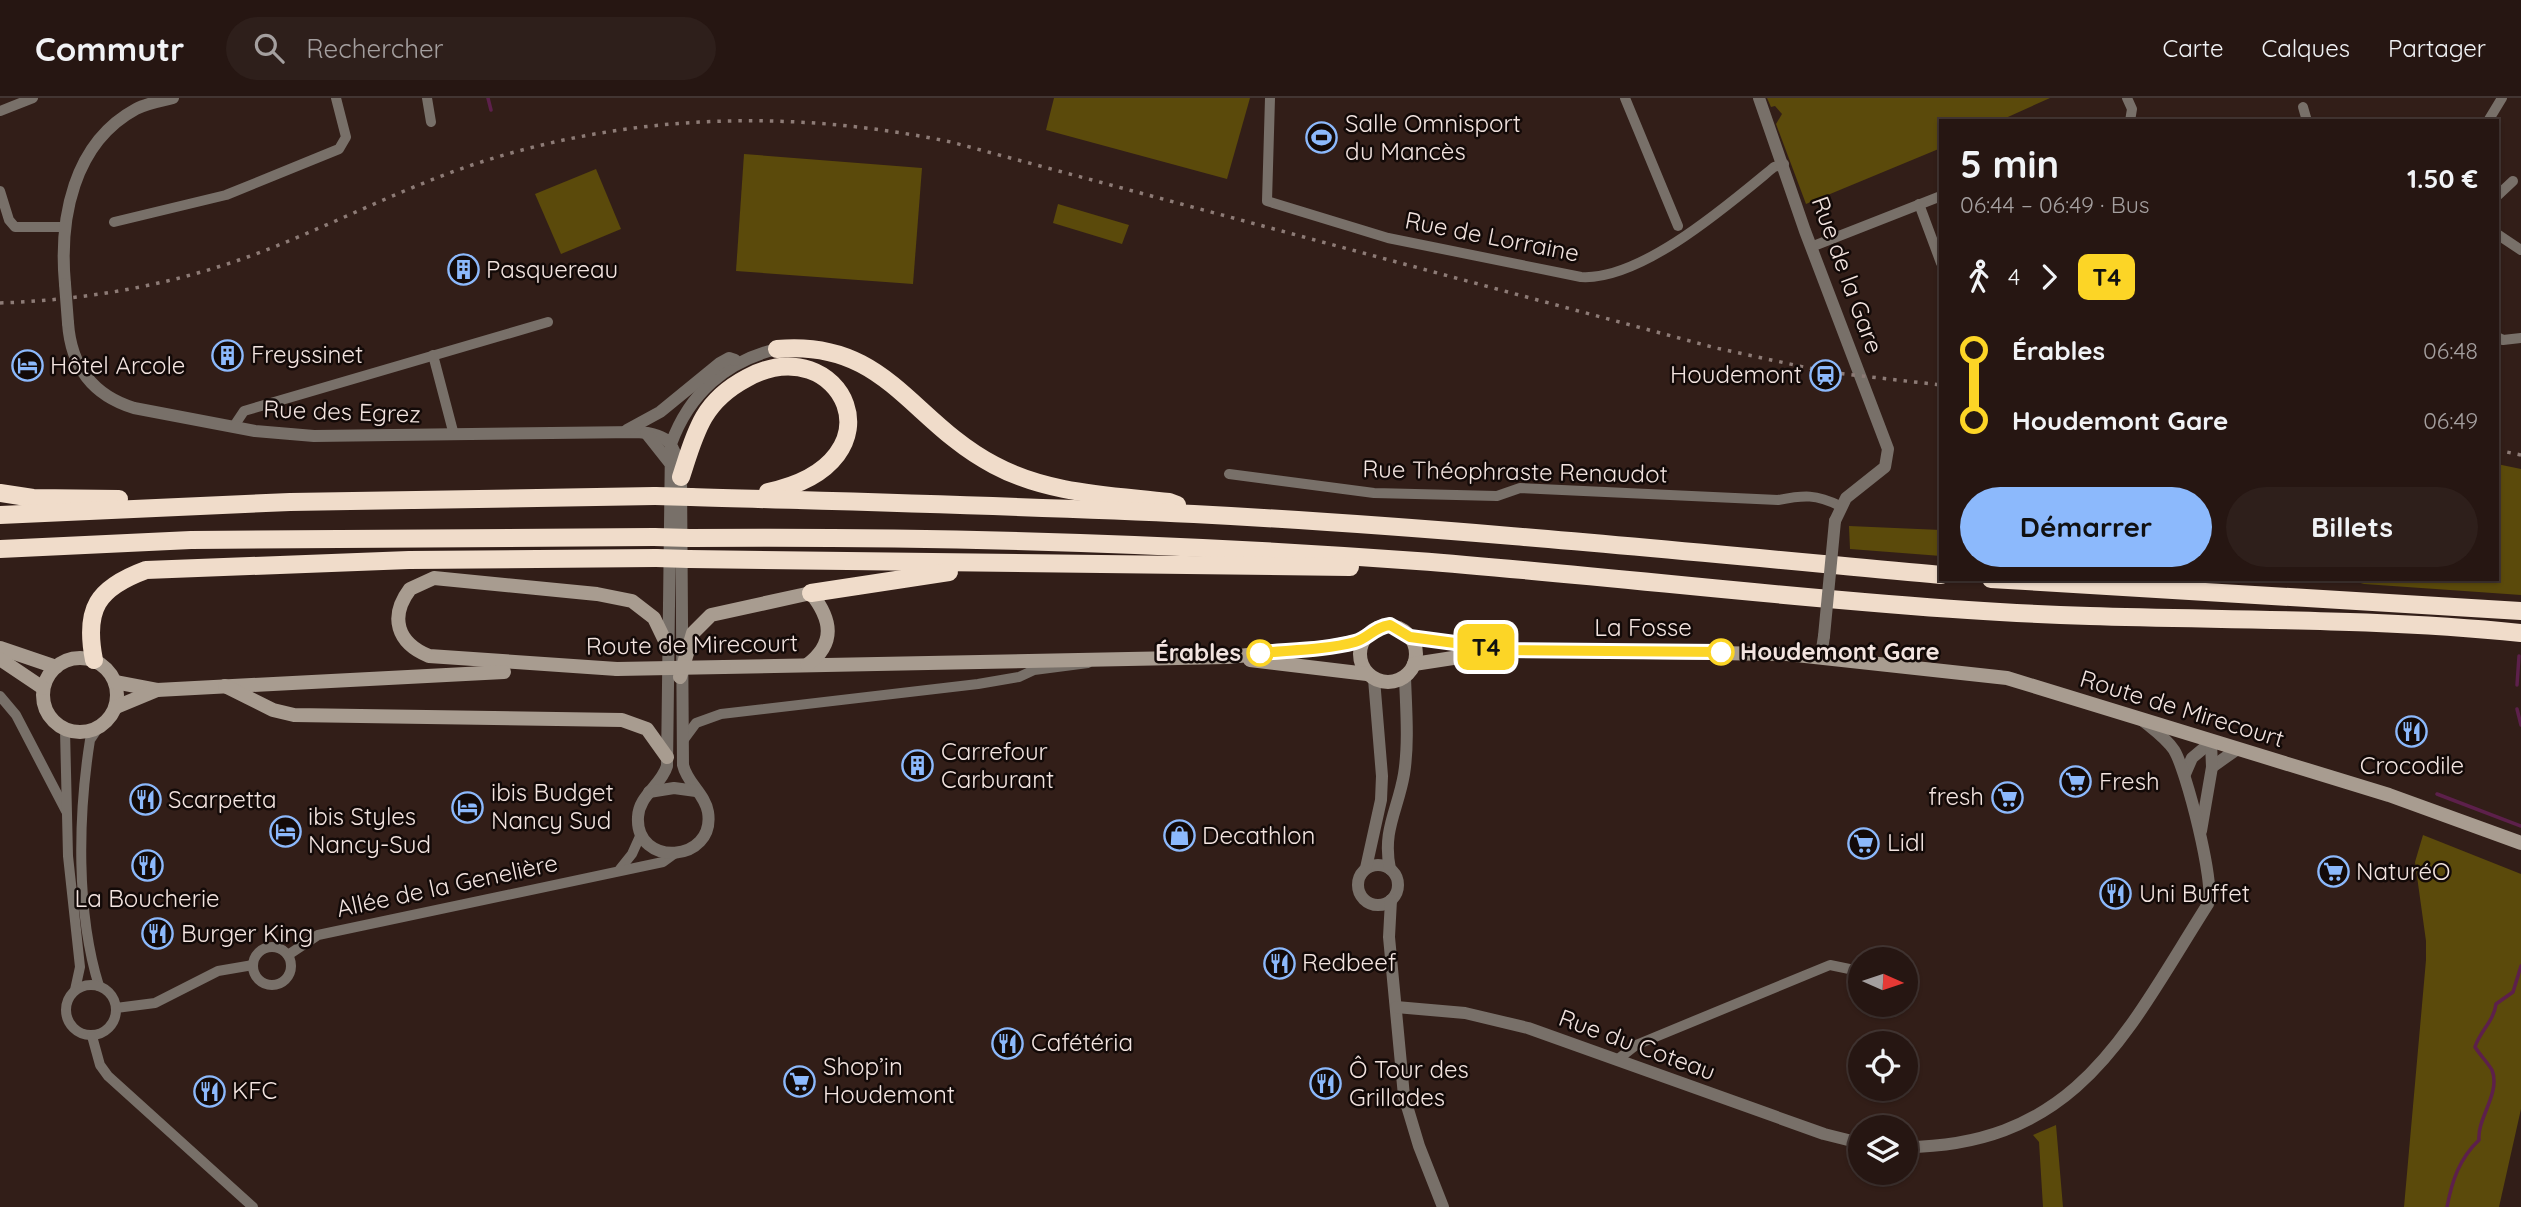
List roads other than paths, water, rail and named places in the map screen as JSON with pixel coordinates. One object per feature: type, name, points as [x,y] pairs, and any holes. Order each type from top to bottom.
[{"type":"highway","points":[[777,349],[804,346],[847,355],[894,384],[945,430],[983,458],[1027,480],[1071,492],[1169,502],[1196,514]]},
{"type":"highway","points":[[681,477],[693,439],[705,415],[733,387],[761,372],[784,366],[799,366],[821,374],[839,393],[848,422],[843,448],[835,460],[806,481],[738,498]]},
{"type":"highway","points":[[0,493],[33,498],[179,498],[236,506]]},
{"type":"highway","points":[[0,515],[304,502],[655,496],[738,498],[1196,514],[1507,535],[1939,575]]},
{"type":"highway","points":[[0,549],[191,540],[898,536],[1030,540],[1419,562],[1970,611],[2366,623],[2521,633]]},
{"type":"highway","points":[[94,660],[89,635],[92,613],[113,584],[146,570],[384,561],[656,558],[1344,568],[1419,562]]},
{"type":"highway","points":[[811,593],[927,573],[1082,565]]},
{"type":"highway","points":[[2024,581],[2521,611]]},
{"type":"main road","points":[[617,670],[429,656],[409,646],[404,639],[399,613],[410,589],[434,578],[597,594],[632,601],[645,609],[654,618],[668,647]]},
{"type":"main road","points":[[680,677],[693,633],[711,615],[811,593],[824,610],[829,629],[825,648],[807,665]]},
{"type":"main road","points":[[1390,625],[1410,637],[1416,650],[1414,664],[1405,677],[1389,682],[1370,676],[1360,661],[1363,640],[1374,629],[1390,625]]},
{"type":"main road","name":"La Fosse","points":[[1410,637],[1507,650],[1821,656]]},
{"type":"main road","name":"Route de Mirecourt","points":[[115,682],[158,690],[400,675],[1228,657],[1340,646],[1363,640]]},
{"type":"main road","points":[[0,648],[56,667]]},
{"type":"main road","name":"La Fosse","points":[[1414,664],[1507,650]]},
{"type":"main road","name":"Route de Mirecourt","points":[[1821,656],[2007,678],[2389,795],[2521,843]]},
{"type":"main road","name":"Route de Mirecourt","points":[[1228,657],[1370,676]]},
{"type":"main road","points":[[74,658],[94,660],[103,665],[115,682],[116,707],[109,719],[98,728],[82,733],[65,730],[50,717],[45,708],[43,688],[56,667],[74,658]]},
{"type":"main road","points":[[0,659],[43,688]]},
{"type":"main road","points":[[224,685],[265,707],[294,715],[622,720],[647,729],[667,757]]},
{"type":"main road","name":"Route de Mirecourt","points":[[116,707],[158,690]]},
{"type":"street","points":[[0,111],[33,98]]},
{"type":"street","points":[[136,103],[173,98]]},
{"type":"street","points":[[114,222],[226,195],[339,149],[346,137],[336,98]]},
{"type":"street","points":[[427,98],[431,122]]},
{"type":"street","name":"Rue de Lorraine","points":[[1270,98],[1267,201],[1388,238],[1594,277],[1623,269],[1683,239],[1774,167],[1784,164]]},
{"type":"street","points":[[1625,98],[1678,226]]},
{"type":"street","name":"Rue de la Gare","points":[[1759,98],[1811,247],[1886,440],[1889,458],[1885,467],[1840,506]]},
{"type":"street","points":[[2127,98],[2132,109],[2130,119]]},
{"type":"street","points":[[2489,119],[2502,98]]},
{"type":"street","name":"Rue des Egrez","points":[[136,103],[91,150],[74,186],[65,227],[68,323],[76,360],[89,381],[104,395],[134,408],[234,426],[314,436],[646,433]]},
{"type":"street","points":[[2303,107],[2306,119]]},
{"type":"street","points":[[2499,194],[2513,181]]},
{"type":"street","points":[[0,191],[9,220],[15,227],[65,227]]},
{"type":"street","points":[[1811,247],[1939,197]]},
{"type":"street","points":[[1919,204],[1939,258]]},
{"type":"street","points":[[2499,235],[2521,250]]},
{"type":"street","points":[[234,426],[244,411],[548,322]]},
{"type":"street","points":[[2499,338],[2504,340],[2521,338]]},
{"type":"street","points":[[620,870],[632,854],[641,834],[639,808],[665,772],[667,757],[671,444],[695,398],[739,361],[777,349]]},
{"type":"street","points":[[433,355],[454,435]]},
{"type":"street","points":[[623,432],[660,412],[720,363],[729,358],[739,361]]},
{"type":"street","points":[[641,834],[659,852],[674,854],[689,851],[704,836],[708,813],[684,773],[680,677],[681,477],[671,444],[658,434],[646,433]]},
{"type":"street","points":[[646,433],[669,462]]},
{"type":"street","name":"Rue Théophraste Renaudot","points":[[1229,474],[1374,493],[1497,496],[1520,488],[1778,500],[1804,494],[1822,496],[1840,506]]},
{"type":"street","points":[[1821,656],[1835,521],[1840,506]]},
{"type":"street","points":[[682,743],[696,723],[721,715],[978,684],[1018,677],[1034,670],[1079,667],[1100,659]]},
{"type":"street","points":[[1370,676],[1382,775],[1381,800],[1366,868],[1359,877],[1358,888],[1363,898],[1370,903],[1378,905],[1391,900]]},
{"type":"street","points":[[1405,677],[1406,757],[1401,788],[1386,840],[1390,869],[1398,886],[1391,900],[1389,937],[1407,1111],[1443,1207]]},
{"type":"street","points":[[0,696],[16,715],[68,815]]},
{"type":"street","points":[[1918,1146],[1965,1141],[2004,1129],[2059,1100],[2095,1071],[2126,1035],[2208,904],[2211,894],[2185,774],[2172,747],[2142,719]]},
{"type":"street","points":[[65,730],[68,856],[79,961],[75,990],[66,1002],[66,1016],[73,1029],[92,1036],[108,1029],[116,1008],[112,997],[99,986],[92,963],[80,834],[90,740],[98,728]]},
{"type":"street","points":[[2185,774],[2192,758],[2211,741]]},
{"type":"street","points":[[2200,839],[2212,767],[2211,741]]},
{"type":"street","points":[[2212,767],[2236,750]]},
{"type":"street","points":[[649,792],[674,788],[696,791]]},
{"type":"street","name":"Allée de la Genelière","points":[[288,955],[318,935],[663,862],[674,854]]},
{"type":"street","points":[[1366,868],[1378,864],[1390,869]]},
{"type":"street","points":[[1370,903],[1389,937]]},
{"type":"street","points":[[270,946],[280,948],[288,955],[292,969],[288,978],[280,984],[261,981],[253,965],[256,955],[270,946]]},
{"type":"street","points":[[116,1008],[155,1003],[218,971],[253,965]]},
{"type":"street","points":[[1618,1060],[1636,1045],[1830,965],[1848,969]]},
{"type":"street","points":[[75,990],[87,985],[99,986]]},
{"type":"street","name":"Rue du Coteau","points":[[1396,1007],[1442,1010],[1498,1020],[1848,1140]]},
{"type":"street","points":[[92,1036],[99,1061],[108,1076],[253,1207]]},
{"type":"waterway","points":[[488,98],[491,110]]},
{"type":"waterway","points":[[2517,685],[2519,656]]},
{"type":"waterway","points":[[2517,709],[2521,725]]},
{"type":"waterway","points":[[2437,794],[2521,826]]},
{"type":"waterway","points":[[2447,1207],[2457,1171],[2479,1140],[2481,1123],[2493,1088],[2492,1070],[2475,1047],[2493,1016],[2496,1004],[2513,992],[2521,966]]},
{"type":"railway","points":[[0,303],[92,295],[180,278],[269,249],[415,186],[533,147],[592,134],[652,126],[771,121],[831,124],[951,142],[1716,348],[1827,372],[1939,385]]},
{"type":"railway","points":[[2499,450],[2521,455]]},
{"type":"place","name":"Salle Omnisport du Mancès","points":[[1322,138]]},
{"type":"place","name":"Pasquereau","points":[[463,270]]},
{"type":"place","name":"Freyssinet","points":[[228,355]]},
{"type":"place","name":"Hôtel Arcole","points":[[27,366]]},
{"type":"place","name":"Houdemont","points":[[1825,375]]},
{"type":"place","name":"Houdemont Gare","points":[[1721,652]]},
{"type":"place","name":"Érables","points":[[1260,653]]},
{"type":"place","name":"Crocodile","points":[[2412,732]]},
{"type":"place","name":"Carrefour Carburant","points":[[918,766]]},
{"type":"place","name":"Fresh","points":[[2076,782]]},
{"type":"place","name":"fresh","points":[[2007,797]]},
{"type":"place","name":"Scarpetta","points":[[145,800]]},
{"type":"place","name":"ibis Budget Nancy Sud","points":[[468,807]]},
{"type":"place","name":"ibis Styles Nancy-Sud","points":[[285,831]]},
{"type":"place","name":"Decathlon","points":[[1179,836]]},
{"type":"place","name":"Lidl","points":[[1864,843]]},
{"type":"place","name":"La Boucherie","points":[[147,865]]},
{"type":"place","name":"NaturéO","points":[[2333,872]]},
{"type":"place","name":"Uni Buffet","points":[[2116,894]]},
{"type":"place","name":"Burger King","points":[[158,934]]},
{"type":"place","name":"Redbeef","points":[[1279,963]]},
{"type":"place","name":"Cafétéria","points":[[1008,1043]]},
{"type":"place","name":"Shop’in Houdemont","points":[[800,1081]]},
{"type":"place","name":"Ô Tour des Grillades","points":[[1326,1084]]},
{"type":"place","name":"KFC","points":[[209,1091]]}]
